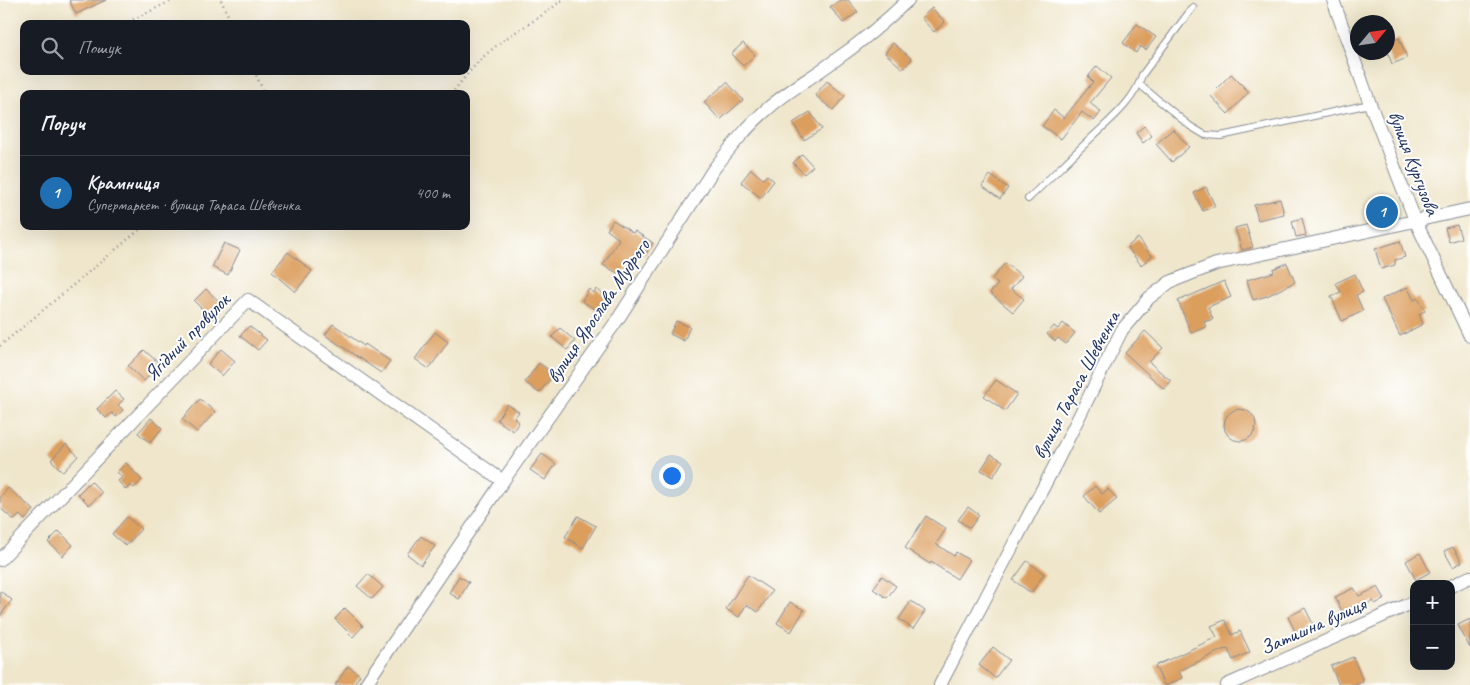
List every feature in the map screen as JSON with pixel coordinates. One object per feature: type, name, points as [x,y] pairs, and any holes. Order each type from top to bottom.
[{"type":"street","name":"вулиця Ярослава Мудрого","points":[[365,685],[503,481],[618,320],[713,170],[728,151],[772,105],[836,60],[908,0]]},
{"type":"street","name":"вулиця Кургузова","points":[[1333,0],[1370,104],[1415,220],[1470,336]]},
{"type":"street","name":"вулиця Тараса Шевченка","points":[[940,685],[1056,463],[1122,330],[1149,298],[1170,282],[1216,264],[1470,209]]},
{"type":"street","name":"Ягідний провулок","points":[[0,560],[248,300],[503,481]]},
{"type":"street","points":[[1455,584],[1470,577]]},
{"type":"street","name":"Затишна вулиця","points":[[1227,685],[1410,604]]},
{"type":"lane","points":[[1028,198],[1115,115],[1132,96],[1142,75],[1193,7]]},
{"type":"lane","points":[[1139,84],[1190,126],[1205,135],[1221,136],[1370,104]]},
{"type":"path","points":[[132,20],[173,0]]},
{"type":"path","points":[[221,0],[230,20]]},
{"type":"path","points":[[470,72],[488,52],[514,32],[545,15],[562,0]]},
{"type":"path","points":[[256,75],[263,90]]},
{"type":"path","points":[[455,90],[468,75]]},
{"type":"path","points":[[0,346],[139,230]]},
{"type":"building","points":[[69,0],[106,0],[76,14]]},
{"type":"building","points":[[840,0],[848,0],[858,12],[843,23],[830,7]]},
{"type":"building","points":[[932,8],[945,22],[934,32],[921,18]]},
{"type":"building","points":[[1137,24],[1156,37],[1146,50],[1140,46],[1136,53],[1123,43]]},
{"type":"building","points":[[1399,38],[1407,58],[1392,64],[1391,60],[1395,60],[1395,40]]},
{"type":"building","points":[[743,43],[755,55],[743,66],[731,54]]},
{"type":"building","points":[[893,43],[912,59],[903,69],[885,53]]},
{"type":"building","points":[[1097,66],[1111,78],[1090,103],[1101,112],[1094,121],[1082,112],[1061,139],[1042,126],[1054,110],[1064,118],[1093,82],[1088,77]]},
{"type":"building","points":[[1231,74],[1249,92],[1228,114],[1210,95]]},
{"type":"building","points":[[827,81],[845,96],[833,110],[815,95]]},
{"type":"building","points":[[727,82],[743,100],[720,120],[704,102]]},
{"type":"building","points":[[810,112],[822,129],[804,140],[793,123]]},
{"type":"building","points":[[1144,126],[1152,136],[1143,143],[1136,133]]},
{"type":"building","points":[[1173,129],[1189,147],[1172,162],[1156,144]]},
{"type":"building","points":[[802,154],[813,166],[804,174],[793,163]]},
{"type":"building","points":[[751,169],[763,179],[767,175],[774,181],[761,198],[741,182]]},
{"type":"building","points":[[990,175],[1008,188],[1000,199],[982,186]]},
{"type":"building","points":[[1206,187],[1215,206],[1203,211],[1194,193]]},
{"type":"building","points":[[1280,199],[1284,214],[1258,220],[1254,205]]},
{"type":"building","points":[[1392,204],[1394,217],[1373,221],[1371,208]]},
{"type":"building","points":[[1302,218],[1306,235],[1296,237],[1292,221]]},
{"type":"building","points":[[613,220],[653,243],[645,255],[637,250],[621,275],[603,265],[619,239],[607,230]]},
{"type":"building","points":[[1246,225],[1253,247],[1242,250],[1235,228]]},
{"type":"building","points":[[1457,225],[1461,238],[1449,242],[1445,228]]},
{"type":"building","points":[[1138,238],[1152,256],[1141,265],[1127,247]]},
{"type":"building","points":[[1400,241],[1405,257],[1395,260],[1395,265],[1381,269],[1375,249]]},
{"type":"building","points":[[224,243],[240,250],[228,275],[212,267]]},
{"type":"building","points":[[288,252],[312,271],[295,292],[272,272]]},
{"type":"building","points":[[1005,263],[1022,276],[1011,289],[1024,299],[1013,312],[990,293],[998,284],[992,279]]},
{"type":"building","points":[[1287,263],[1295,282],[1267,296],[1253,300],[1247,280],[1274,272],[1273,269]]},
{"type":"building","points":[[1355,274],[1363,292],[1356,295],[1363,311],[1342,321],[1331,296],[1341,292],[1336,283]]},
{"type":"building","points":[[1224,281],[1231,297],[1208,307],[1213,319],[1204,322],[1206,327],[1191,333],[1178,301]]},
{"type":"building","points":[[1407,287],[1414,300],[1418,298],[1425,311],[1419,314],[1423,324],[1400,336],[1382,299]]},
{"type":"building","points":[[206,289],[224,306],[212,319],[194,301]]},
{"type":"building","points":[[589,289],[594,293],[596,289],[609,297],[599,312],[582,301]]},
{"type":"building","points":[[676,321],[690,327],[684,341],[670,334]]},
{"type":"building","points":[[1063,323],[1075,333],[1066,344],[1058,338],[1055,341],[1047,334],[1054,326],[1058,329]]},
{"type":"building","points":[[333,324],[364,346],[365,344],[390,361],[381,373],[325,335]]},
{"type":"building","points":[[249,326],[267,340],[258,350],[240,336]]},
{"type":"building","points":[[560,328],[575,341],[567,350],[552,337]]},
{"type":"building","points":[[1145,331],[1163,348],[1149,362],[1171,381],[1164,389],[1125,353]]},
{"type":"building","points":[[435,332],[448,342],[429,369],[415,359]]},
{"type":"building","points":[[221,349],[235,361],[222,376],[208,364]]},
{"type":"building","points":[[144,350],[160,364],[144,381],[128,366]]},
{"type":"building","points":[[539,363],[549,370],[547,373],[552,377],[539,393],[525,382]]},
{"type":"building","points":[[996,380],[1017,394],[1005,411],[984,396]]},
{"type":"building","points":[[115,391],[124,399],[118,405],[123,410],[116,417],[112,413],[106,418],[97,409]]},
{"type":"building","points":[[200,399],[215,412],[197,432],[182,419]]},
{"type":"building","points":[[507,404],[519,412],[514,418],[519,422],[513,431],[497,420]]},
{"type":"building","points":[[1240,409],[1251,414],[1256,425],[1251,436],[1240,441],[1229,436],[1224,425],[1229,414]]},
{"type":"building","points":[[151,418],[162,428],[150,443],[138,433]]},
{"type":"building","points":[[66,444],[78,456],[63,472],[51,460]]},
{"type":"building","points":[[542,454],[556,464],[545,480],[530,470]]},
{"type":"building","points":[[991,454],[1003,461],[993,477],[981,470]]},
{"type":"building","points":[[126,463],[142,480],[134,488],[130,485],[126,490],[118,481],[122,477],[117,472]]},
{"type":"building","points":[[91,481],[102,493],[89,505],[78,494]]},
{"type":"building","points":[[1095,486],[1102,494],[1108,489],[1117,499],[1099,514],[1084,496]]},
{"type":"building","points":[[8,488],[34,510],[25,520],[20,515],[14,520],[0,508],[0,498]]},
{"type":"building","points":[[968,507],[979,515],[970,528],[958,520]]},
{"type":"building","points":[[578,516],[596,526],[583,548],[565,537]]},
{"type":"building","points":[[926,516],[946,529],[936,544],[954,556],[956,552],[969,560],[957,579],[905,548]]},
{"type":"building","points":[[127,517],[141,529],[126,546],[112,534]]},
{"type":"building","points":[[59,531],[73,545],[63,556],[48,542]]},
{"type":"building","points":[[421,536],[435,546],[421,565],[407,554]]},
{"type":"building","points":[[1453,547],[1462,562],[1453,567],[1444,551]]},
{"type":"building","points":[[1420,553],[1430,572],[1416,580],[1406,561]]},
{"type":"building","points":[[1027,561],[1044,574],[1031,593],[1013,580]]},
{"type":"building","points":[[368,574],[383,587],[372,599],[357,586]]},
{"type":"building","points":[[748,575],[772,591],[758,612],[746,605],[739,617],[726,609]]},
{"type":"building","points":[[459,576],[469,582],[459,599],[449,593]]},
{"type":"building","points":[[882,576],[896,586],[887,598],[873,589]]},
{"type":"building","points":[[1378,587],[1385,599],[1375,604],[1373,601],[1344,615],[1335,597],[1354,588],[1359,596]]},
{"type":"building","points":[[0,591],[12,600],[0,616]]},
{"type":"building","points":[[911,601],[925,611],[913,629],[899,619]]},
{"type":"building","points":[[790,602],[804,610],[791,632],[777,623]]},
{"type":"building","points":[[345,608],[363,626],[353,637],[335,619]]},
{"type":"building","points":[[1305,608],[1313,624],[1296,633],[1288,617]]},
{"type":"building","points":[[1470,619],[1470,648],[1458,625]]},
{"type":"building","points":[[1225,620],[1232,635],[1240,631],[1250,652],[1233,660],[1228,649],[1222,650],[1179,671],[1182,678],[1164,685],[1155,666],[1217,637],[1211,626]]},
{"type":"building","points":[[993,647],[1009,660],[995,678],[979,665]]},
{"type":"building","points":[[1353,657],[1363,681],[1352,685],[1339,685],[1331,666]]},
{"type":"building","points":[[348,666],[360,675],[353,685],[335,685]]},
{"type":"place","name":"Крамниця","points":[[1382,212]]}]
